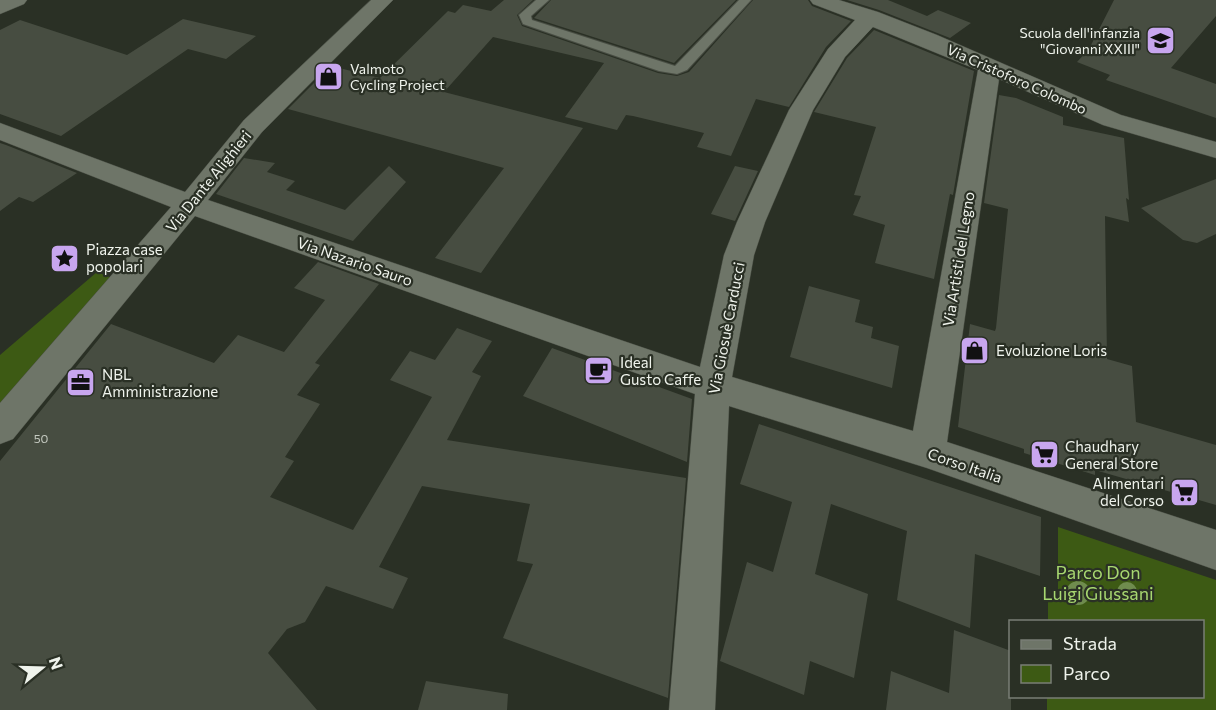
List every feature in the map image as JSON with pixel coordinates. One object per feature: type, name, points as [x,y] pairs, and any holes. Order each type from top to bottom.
[{"type":"street","points":[[0,8],[17,0]]},
{"type":"street","name":"Via Dante Alighieri","points":[[0,428],[253,126],[383,0]]},
{"type":"street","name":"Via Cristoforo Colombo","points":[[820,0],[870,16],[1112,120],[1216,150]]},
{"type":"street","name":"Via Giosuè Carducci","points":[[701,706],[713,386],[740,255],[751,222],[806,102],[842,45],[870,16]]},
{"type":"street","name":"Via Artisti del Legno","points":[[927,452],[988,74],[991,67]]},
{"type":"street","name":"Via Nazario Sauro","points":[[0,131],[190,204],[713,386]]},
{"type":"street","name":"Corso Italia","points":[[713,386],[927,452],[1216,550]]},
{"type":"lane","points":[[543,0],[525,15],[527,22],[663,68],[677,70],[683,67],[745,0]]},
{"type":"green space","points":[[97,272],[112,278],[0,409],[0,355]]},
{"type":"green space","name":"Parco Don Luigi Giussani","points":[[1058,527],[1216,580],[1216,710],[1047,710],[1047,698],[1204,698],[1204,620],[1048,620],[1048,602],[1058,595]]},
{"type":"building","points":[[504,0],[533,0],[517,15],[522,26],[658,73],[677,76],[689,72],[753,0],[808,0],[812,6],[851,21],[826,47],[789,107],[756,99],[731,156],[697,147],[704,133],[633,116],[626,115],[617,130],[565,117],[604,63],[493,37],[444,92],[583,128],[481,273],[435,258],[504,168],[288,109],[331,66],[380,78],[448,11],[455,13],[463,5],[491,11]]},
{"type":"building","points":[[551,0],[736,0],[674,63],[534,18]]},
{"type":"building","points":[[847,0],[888,0],[927,16],[938,10],[971,23],[950,38]]},
{"type":"building","points":[[1114,0],[1216,0],[1216,16],[1171,68],[1216,84],[1216,118],[1106,80],[1110,75],[1077,62],[1089,49]]},
{"type":"building","points":[[183,19],[256,36],[226,59],[188,49],[61,136],[0,114],[0,30],[20,20],[127,55]]},
{"type":"building","points":[[874,30],[974,71],[953,195],[950,194],[934,279],[875,263],[885,225],[853,215],[861,196],[854,195],[876,127],[814,112],[847,58]]},
{"type":"building","points":[[999,95],[1016,98],[1063,117],[1063,125],[1124,138],[1129,222],[1105,216],[1107,359],[1132,366],[1136,422],[1216,445],[1216,505],[1095,470],[1095,475],[1024,453],[1024,449],[958,427],[970,324],[995,331],[996,328],[1008,209],[984,203]]},
{"type":"building","points":[[0,143],[77,173],[33,202],[19,197],[0,211]]},
{"type":"building","points":[[244,158],[275,163],[267,172],[295,181],[286,190],[345,210],[389,166],[406,182],[353,241],[216,194]]},
{"type":"building","points":[[735,166],[758,171],[735,221],[711,214]]},
{"type":"building","points":[[1216,179],[1216,234],[1197,243],[1183,240],[1141,208]]},
{"type":"building","points":[[318,262],[379,284],[315,363],[320,365],[297,395],[320,404],[285,457],[294,461],[270,497],[353,530],[432,397],[390,380],[410,351],[435,360],[457,328],[492,341],[472,372],[481,376],[447,440],[686,478],[668,698],[503,638],[533,564],[517,561],[530,504],[422,486],[379,567],[408,578],[393,609],[326,586],[305,622],[287,629],[268,653],[317,710],[0,710],[0,461],[111,324],[214,363],[238,335],[284,352],[325,300],[294,288]]},
{"type":"building","points":[[809,286],[860,300],[855,322],[873,327],[871,338],[899,346],[892,388],[790,357]]},
{"type":"building","points":[[552,348],[692,399],[687,462],[523,396]]},
{"type":"building","points":[[759,424],[1041,517],[1040,576],[975,554],[970,628],[897,600],[907,531],[831,504],[815,574],[868,594],[854,678],[810,661],[804,695],[720,661],[747,562],[773,572],[792,502],[740,484]]},
{"type":"building","points":[[954,630],[1009,650],[1011,710],[886,710],[891,671],[949,693]]},
{"type":"building","points":[[426,681],[508,694],[507,710],[418,710]]},
{"type":"place","name":"Scuola dell'infanzia \"Giovanni XXIII\"","points":[[1161,40]]},
{"type":"place","name":"Valmoto Cycling Project","points":[[329,76]]},
{"type":"place","name":"Piazza case popolari","points":[[65,258]]},
{"type":"place","name":"Evoluzione Loris","points":[[975,350]]},
{"type":"place","name":"Ideal Gusto Caffe","points":[[599,371]]},
{"type":"place","name":"NBL Amministrazione","points":[[81,383]]},
{"type":"place","name":"Chaudhary General Store","points":[[1044,455]]},
{"type":"place","name":"Alimentari del Corso","points":[[1185,492]]}]
